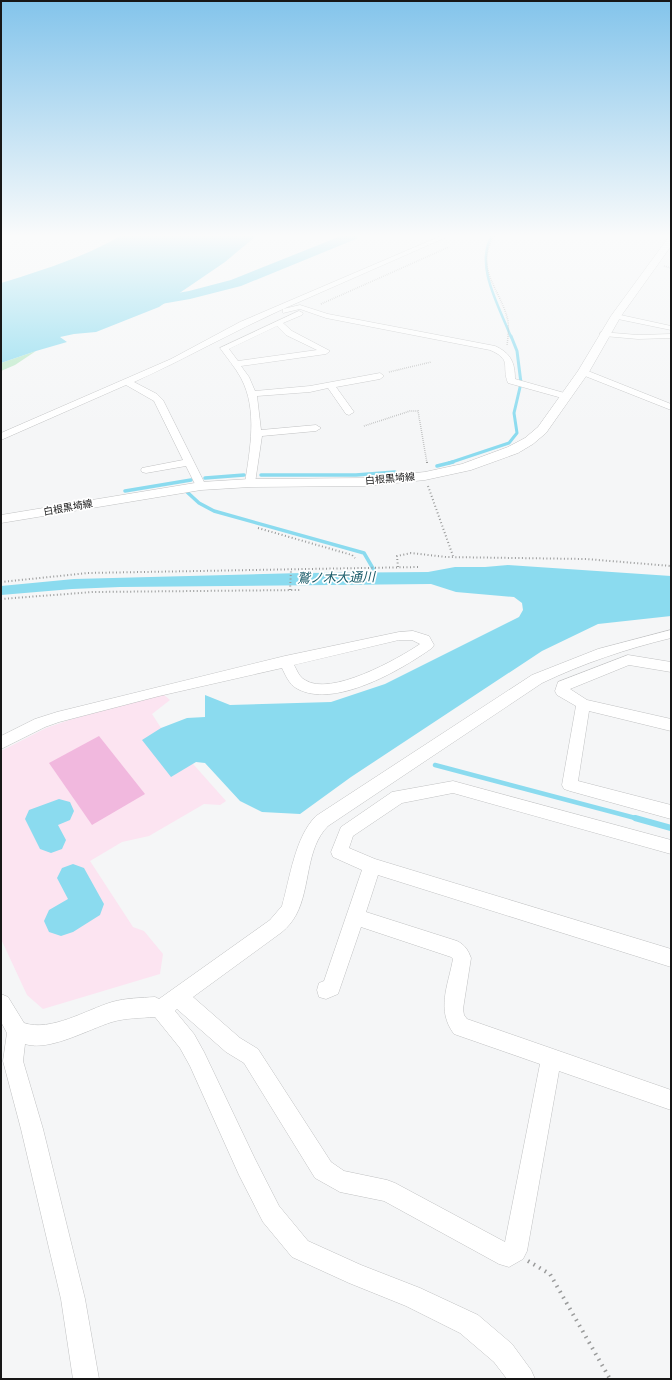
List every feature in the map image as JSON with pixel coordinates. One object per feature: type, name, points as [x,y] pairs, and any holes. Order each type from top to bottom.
[{"type":"main road","name":"白根黒埼線","points":[[1,519],[201,486],[250,483],[365,482],[427,476],[494,458],[529,441],[542,430],[583,372],[604,334],[627,300]]},
{"type":"street","points":[[1,437],[174,361],[243,324],[297,300]]},
{"type":"street","points":[[243,324],[252,323],[300,307],[326,316],[484,346],[499,351],[509,360],[511,365],[511,381],[565,396]]},
{"type":"street","points":[[250,483],[257,433],[252,394],[245,377],[224,348],[307,310]]},
{"type":"street","points":[[616,316],[671,328]]},
{"type":"street","points":[[235,364],[326,352],[289,333],[278,323]]},
{"type":"street","points":[[604,334],[638,337],[671,336]]},
{"type":"street","points":[[583,372],[671,407]]},
{"type":"street","points":[[252,394],[310,389],[380,376]]},
{"type":"street","points":[[127,382],[154,396],[167,416],[201,486]]},
{"type":"street","points":[[330,385],[349,412]]},
{"type":"street","points":[[257,433],[316,428]]},
{"type":"street","points":[[146,470],[189,462]]},
{"type":"street","points":[[1,743],[40,723],[57,717],[286,661],[413,634],[424,639],[427,645],[402,662],[357,682],[326,689],[308,688],[299,684],[286,661]]},
{"type":"street","points":[[17,1032],[29,1035],[46,1034],[65,1030],[112,1012],[170,1004],[276,926],[285,917],[290,909],[308,841],[317,826],[322,821],[537,679],[568,664],[609,649],[671,634]]},
{"type":"street","points":[[671,667],[628,660],[563,686],[562,691],[583,704],[671,725]]},
{"type":"street","points":[[583,704],[570,785],[671,812]]},
{"type":"street","points":[[671,847],[453,787],[398,797],[347,832],[339,852],[372,866],[671,958]]},
{"type":"street","points":[[326,990],[331,987],[356,917],[372,866]]},
{"type":"street","points":[[356,917],[456,950],[462,958],[453,1009],[455,1019],[462,1027],[671,1100]]},
{"type":"street","points":[[1,1004],[17,1032],[13,1062],[32,1129],[73,1298],[86,1379]]},
{"type":"street","points":[[170,1004],[251,1056],[323,1170],[340,1181],[387,1191],[499,1252],[509,1255],[515,1251],[550,1058]]},
{"type":"street","points":[[170,1004],[178,1030],[197,1059],[247,1167],[271,1214],[300,1249],[357,1275],[412,1296],[469,1324],[504,1353],[522,1379]]},
{"type":"path","points":[[307,310],[329,300]]},
{"type":"path","points":[[499,351],[506,349],[508,344],[509,323],[500,300]]},
{"type":"path","points":[[380,376],[386,373],[431,362]]},
{"type":"path","points":[[364,426],[410,411],[419,412],[427,476],[453,556]]},
{"type":"path","points":[[258,528],[352,555],[355,558]]},
{"type":"path","points":[[398,567],[397,556],[404,553],[417,553],[439,557],[586,559],[671,566]]},
{"type":"path","points":[[1,582],[110,573],[290,571],[418,567]]},
{"type":"path","points":[[290,571],[290,589]]},
{"type":"path","points":[[1,599],[93,592],[301,590]]},
{"type":"path","points":[[515,1251],[528,1262],[550,1274],[610,1379]]},
{"type":"shaded area","points":[[163,694],[170,700],[152,714],[161,728],[226,801],[220,805],[204,804],[149,836],[122,842],[90,861],[133,927],[144,931],[163,954],[160,974],[43,1009],[27,995],[1,939],[1,751],[46,728],[72,719]]},
{"type":"green space","points":[[36,351],[15,365],[1,371],[1,363]]},
{"type":"water","points":[[1,300],[169,300],[159,307],[96,332],[60,337],[67,342],[1,363]]},
{"type":"water","name":"鷲ノ木大通川","points":[[508,565],[671,576],[671,616],[598,624],[542,651],[351,777],[300,814],[262,812],[240,801],[205,763],[196,762],[171,777],[142,740],[161,728],[187,718],[205,717],[205,695],[230,705],[331,702],[385,684],[519,617],[523,610],[522,603],[514,597],[456,592],[431,584],[120,587],[72,589],[1,595],[1,586],[74,579],[302,573],[428,572],[455,567]]},
{"type":"building","points":[[99,736],[145,794],[92,825],[49,763]]},
{"type":"waterway","points":[[138,304],[159,300]]},
{"type":"waterway","points":[[495,300],[511,337]]},
{"type":"waterway","points":[[449,463],[509,443],[517,433],[514,413],[521,383],[517,351],[511,336]]},
{"type":"waterway","points":[[449,463],[453,462]]},
{"type":"waterway","points":[[437,466],[449,463]]},
{"type":"waterway","points":[[261,475],[356,475],[395,472]]},
{"type":"waterway","points":[[205,478],[244,475]]},
{"type":"waterway","points":[[125,491],[191,480]]},
{"type":"waterway","name":"鷲ノ木大通川","points":[[187,492],[199,503],[214,511],[364,553],[378,577]]},
{"type":"waterway","points":[[435,765],[639,819]]},
{"type":"waterway","points":[[51,840],[40,819],[59,811]]},
{"type":"waterway","points":[[635,818],[671,828]]},
{"type":"waterway","points":[[61,921],[88,904],[73,878]]}]
